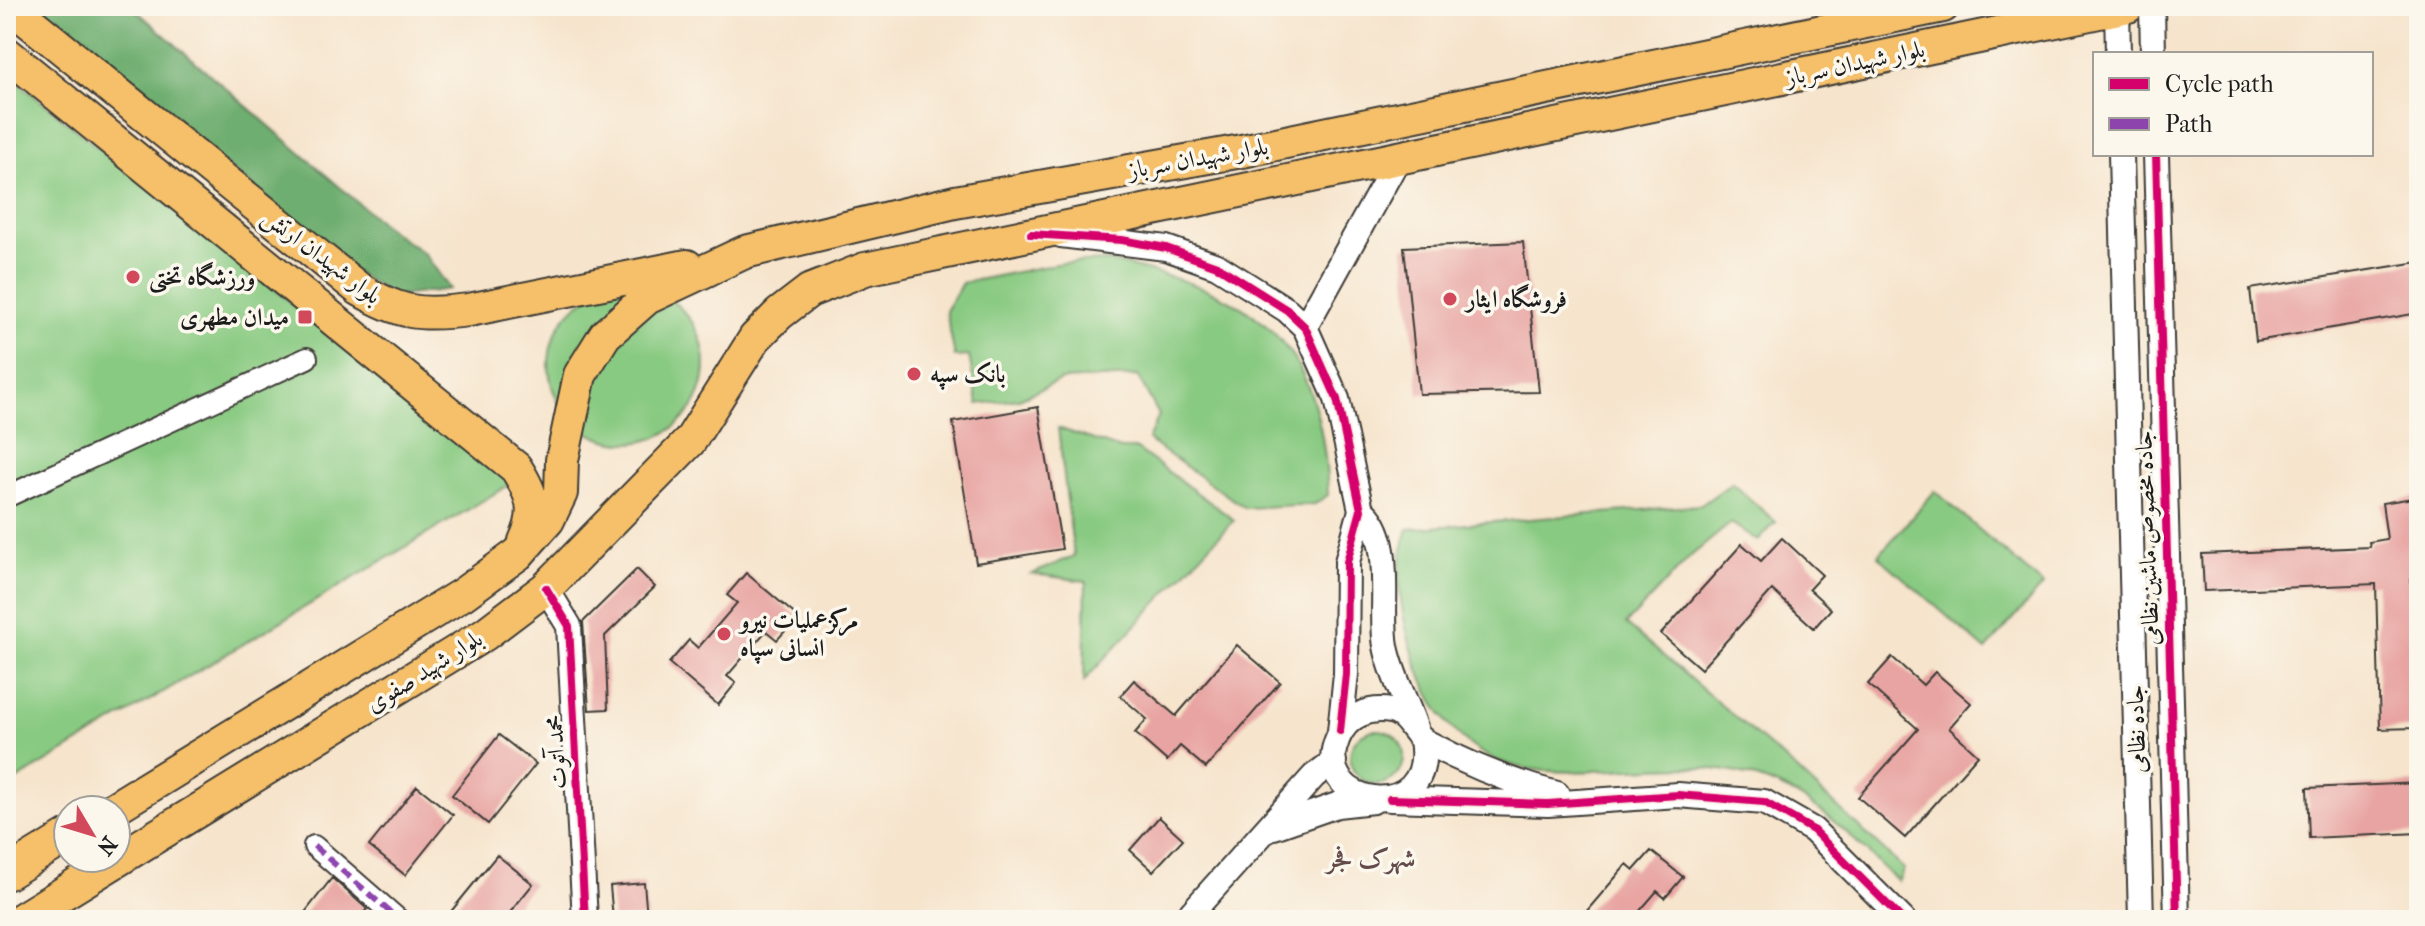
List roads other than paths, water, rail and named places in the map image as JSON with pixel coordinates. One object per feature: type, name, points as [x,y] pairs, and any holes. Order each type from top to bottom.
[{"type":"main road","name":"بلوار شهیدان ارتش","points":[[10,6],[359,289],[394,310],[437,314],[469,310],[745,252]]},
{"type":"main road","name":"بلوار شهیدان سرباز","points":[[562,460],[580,375],[605,335],[647,298],[745,252],[955,202],[1242,151],[1943,6]]},
{"type":"main road","name":"بلوار شهیدان سرباز","points":[[755,338],[809,291],[865,269],[2122,7]]},
{"type":"main road","name":"بلوار شهیدان ارتش","points":[[6,53],[516,468],[531,493],[535,520],[518,554]]},
{"type":"main road","name":"بلوار شهید صفوی","points":[[20,920],[485,634],[546,588],[690,441],[755,338]]},
{"type":"main road","name":"بلوار شهید صفوی","points":[[132,797],[463,594],[518,554],[548,520],[561,493],[562,460]]},
{"type":"main road","points":[[6,874],[52,846]]},
{"type":"street","points":[[2152,6],[2153,52]]},
{"type":"street","points":[[2118,52],[2122,7]]},
{"type":"street","name":"جاده نظامی","points":[[2121,156],[2141,920]]},
{"type":"street","name":"جاده مخصوص ماشین نظامی","points":[[2156,156],[2177,920]]},
{"type":"street","points":[[1305,327],[1399,157]]},
{"type":"street","points":[[1031,234],[1122,240],[1166,248],[1217,266],[1287,310],[1305,327],[1337,399],[1361,510],[1347,562],[1346,674],[1334,761],[1338,775],[1348,788],[1382,800],[1415,782],[1424,754],[1385,643],[1381,542],[1372,518],[1361,510]]},
{"type":"street","points":[[6,497],[307,358]]},
{"type":"street","name":"محمد آتوت","points":[[546,588],[569,626],[585,920]]},
{"type":"street","points":[[1340,731],[1350,720],[1376,710],[1391,711],[1418,734],[1507,780],[1584,801]]},
{"type":"street","points":[[1185,920],[1314,776],[1334,761]]},
{"type":"street","points":[[1268,830],[1337,805],[1382,800],[1548,804],[1678,795],[1764,802],[1813,830],[1903,920]]},
{"type":"street","points":[[314,846],[399,920]]},
{"type":"place","name":"ورزشگاه تختی","points":[[133,277]]},
{"type":"place","name":"فروشگاه ایثار","points":[[1450,299]]},
{"type":"place","name":"میدان مطهری","points":[[305,317]]},
{"type":"place","name":"بانک سپه","points":[[914,374]]},
{"type":"place","name":"مرکزعملیات نیرو انسانی سپاه","points":[[724,634]]},
{"type":"district","name":"شهرک فجر","points":[[1371,858]]}]
